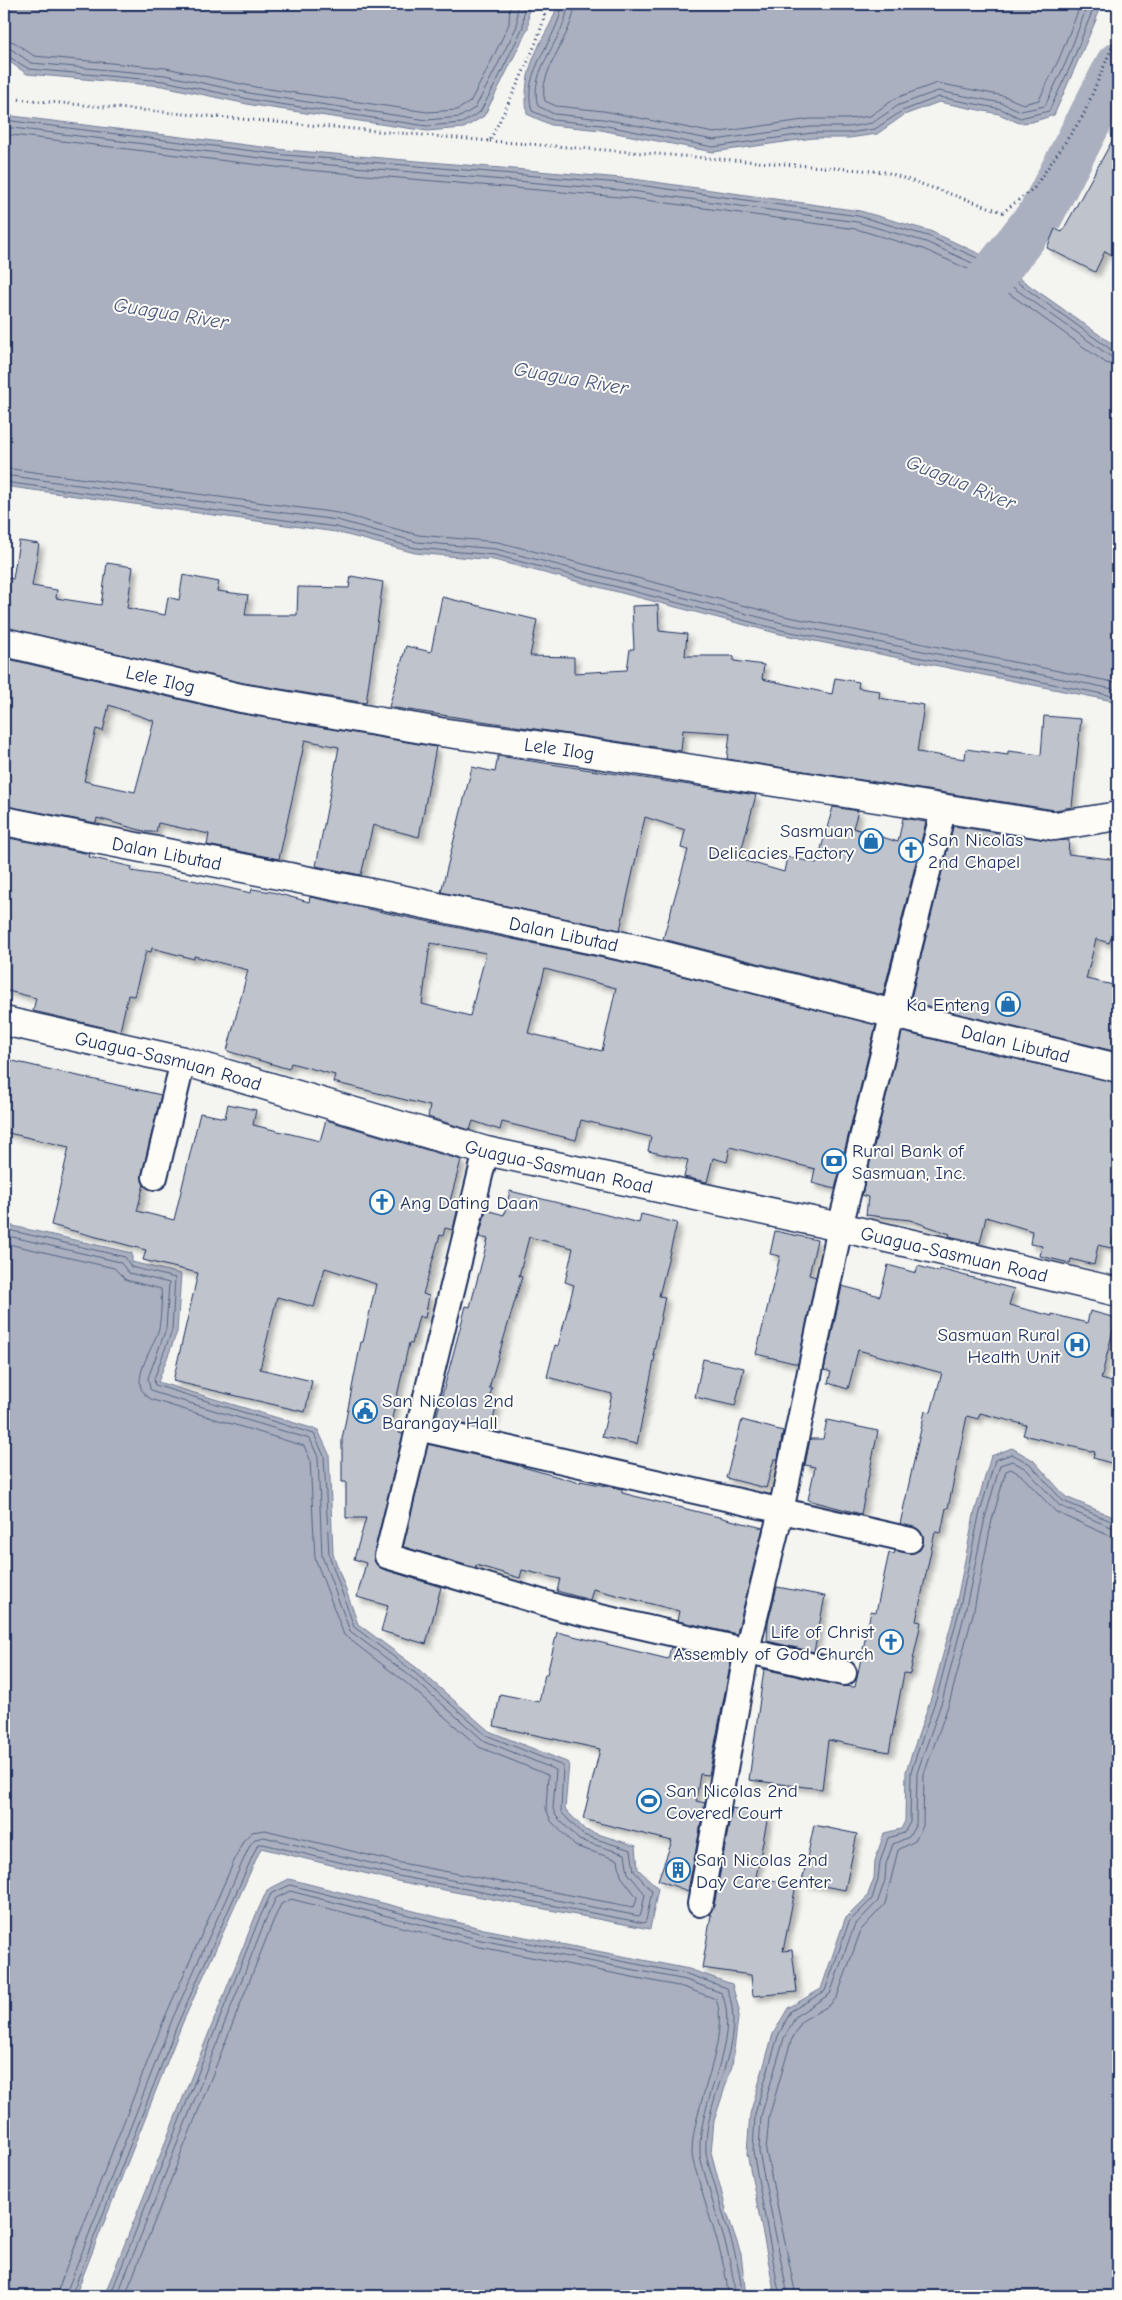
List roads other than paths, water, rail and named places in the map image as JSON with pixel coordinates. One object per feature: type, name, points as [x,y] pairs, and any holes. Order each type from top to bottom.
[{"type":"street","name":"Lele Ilog","points":[[4,642],[241,698],[440,732],[944,807],[1055,826],[1118,816]]},
{"type":"street","points":[[700,1904],[747,1650],[781,1511],[840,1227],[944,807]]},
{"type":"street","name":"Dalan Libutad","points":[[4,821],[386,896],[646,950],[894,1014],[1118,1068]]},
{"type":"street","name":"Guagua-Sasmuan Road","points":[[4,1021],[183,1060],[486,1152],[840,1227],[1118,1292]]},
{"type":"street","points":[[155,1178],[183,1060]]},
{"type":"street","points":[[486,1152],[387,1556],[561,1608],[844,1673]]},
{"type":"street","points":[[418,1428],[910,1540]]},
{"type":"water","points":[[4,4],[529,4],[528,28],[484,116],[464,128],[427,131],[252,105],[163,86],[27,74],[4,58]]},
{"type":"water","points":[[557,4],[1100,4],[1096,20],[1054,115],[1032,122],[1019,123],[999,114],[939,102],[904,115],[877,134],[849,138],[813,138],[713,152],[601,130],[551,125],[527,114],[526,89],[529,73],[537,50],[554,16]]},
{"type":"water","name":"Guagua River","points":[[4,115],[286,150],[633,179],[860,211],[930,231],[995,261],[1118,348],[1118,702],[780,634],[494,560],[415,553],[336,532],[4,486]]},
{"type":"water","points":[[4,1224],[132,1253],[132,1262],[181,1274],[177,1332],[158,1382],[318,1430],[329,1454],[333,1554],[358,1624],[417,1668],[489,1731],[569,1763],[565,1809],[585,1830],[636,1846],[638,1869],[658,1888],[650,1929],[397,1881],[261,1848],[182,2024],[75,2296],[4,2296]]},
{"type":"water","points":[[1012,1448],[1033,1460],[1066,1497],[1118,1519],[1118,2296],[778,2296],[774,2290],[747,2153],[750,2114],[773,2034],[788,2008],[821,1989],[845,1919],[867,1897],[874,1878],[875,1861],[884,1833],[901,1829],[905,1821],[906,1771],[932,1695],[955,1610],[974,1515],[991,1456]]},
{"type":"water","points":[[289,1879],[484,1929],[689,1969],[732,1984],[739,2010],[732,2066],[714,2121],[711,2152],[727,2213],[741,2254],[746,2296],[104,2296],[255,1917],[267,1890]]},
{"type":"waterway","points":[[962,314],[1041,214],[1118,65]]},
{"type":"place","name":"Sasmuan Delicacies Factory","points":[[871,841]]},
{"type":"place","name":"San Nicolas 2nd Chapel","points":[[911,850]]},
{"type":"place","name":"Ka Enteng","points":[[1008,1004]]},
{"type":"place","name":"Rural Bank of Sasmuan, Inc.","points":[[834,1161]]},
{"type":"place","name":"Ang Dating Daan","points":[[382,1202]]},
{"type":"place","name":"Sasmuan Rural Health Unit","points":[[1077,1345]]},
{"type":"place","name":"San Nicolas 2nd Barangay Hall","points":[[365,1411]]},
{"type":"place","name":"Life of Christ Assembly of God Church","points":[[891,1642]]},
{"type":"place","name":"San Nicolas 2nd Covered Court","points":[[649,1801]]},
{"type":"place","name":"San Nicolas 2nd Day Care Center","points":[[678,1870]]}]
